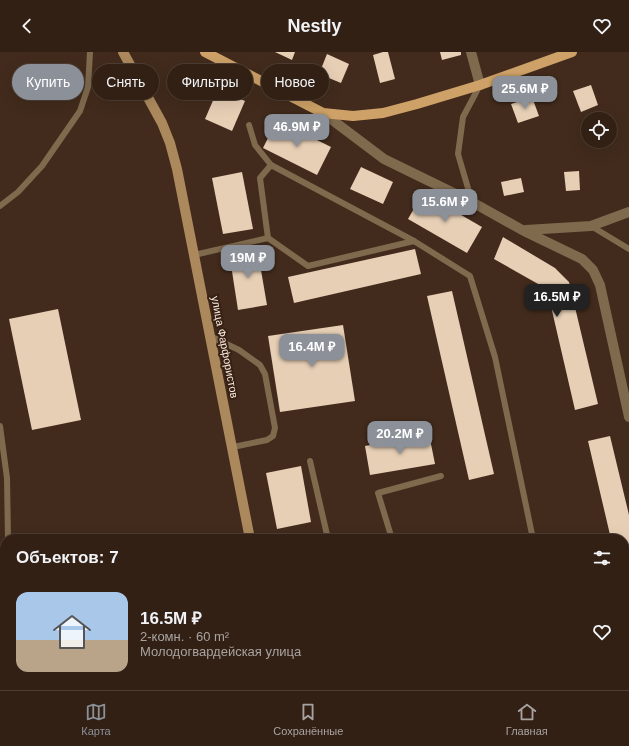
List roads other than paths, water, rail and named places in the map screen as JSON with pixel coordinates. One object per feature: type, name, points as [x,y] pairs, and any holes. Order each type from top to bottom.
[{"type":"main road","points":[[205,52],[323,113],[353,116],[383,112],[417,104],[572,52]]},
{"type":"street","name":"улица Фарфористов","points":[[123,52],[162,123],[170,143],[185,204],[249,534]]},
{"type":"street","points":[[471,52],[480,84]]},
{"type":"street","points":[[323,113],[384,159],[472,202],[524,231],[582,259],[593,270],[600,285],[629,417]]},
{"type":"street","points":[[524,231],[591,226],[629,212]]},
{"type":"lane","points":[[0,206],[18,192],[42,166],[80,111],[88,87],[90,52]]},
{"type":"lane","points":[[472,202],[458,154],[463,117],[480,84]]},
{"type":"lane","points":[[249,125],[255,145],[271,165],[414,241],[470,276],[495,357],[532,534]]},
{"type":"lane","points":[[271,165],[260,178],[268,238],[308,266],[414,241]]},
{"type":"lane","points":[[591,226],[629,249]]},
{"type":"lane","points":[[194,255],[268,238]]},
{"type":"lane","points":[[210,336],[239,350],[260,365],[265,374],[275,428],[273,436],[266,440],[233,448]]},
{"type":"lane","points":[[0,426],[7,478],[8,534]]},
{"type":"lane","points":[[310,461],[327,534]]},
{"type":"lane","points":[[390,534],[378,493],[441,476]]}]
